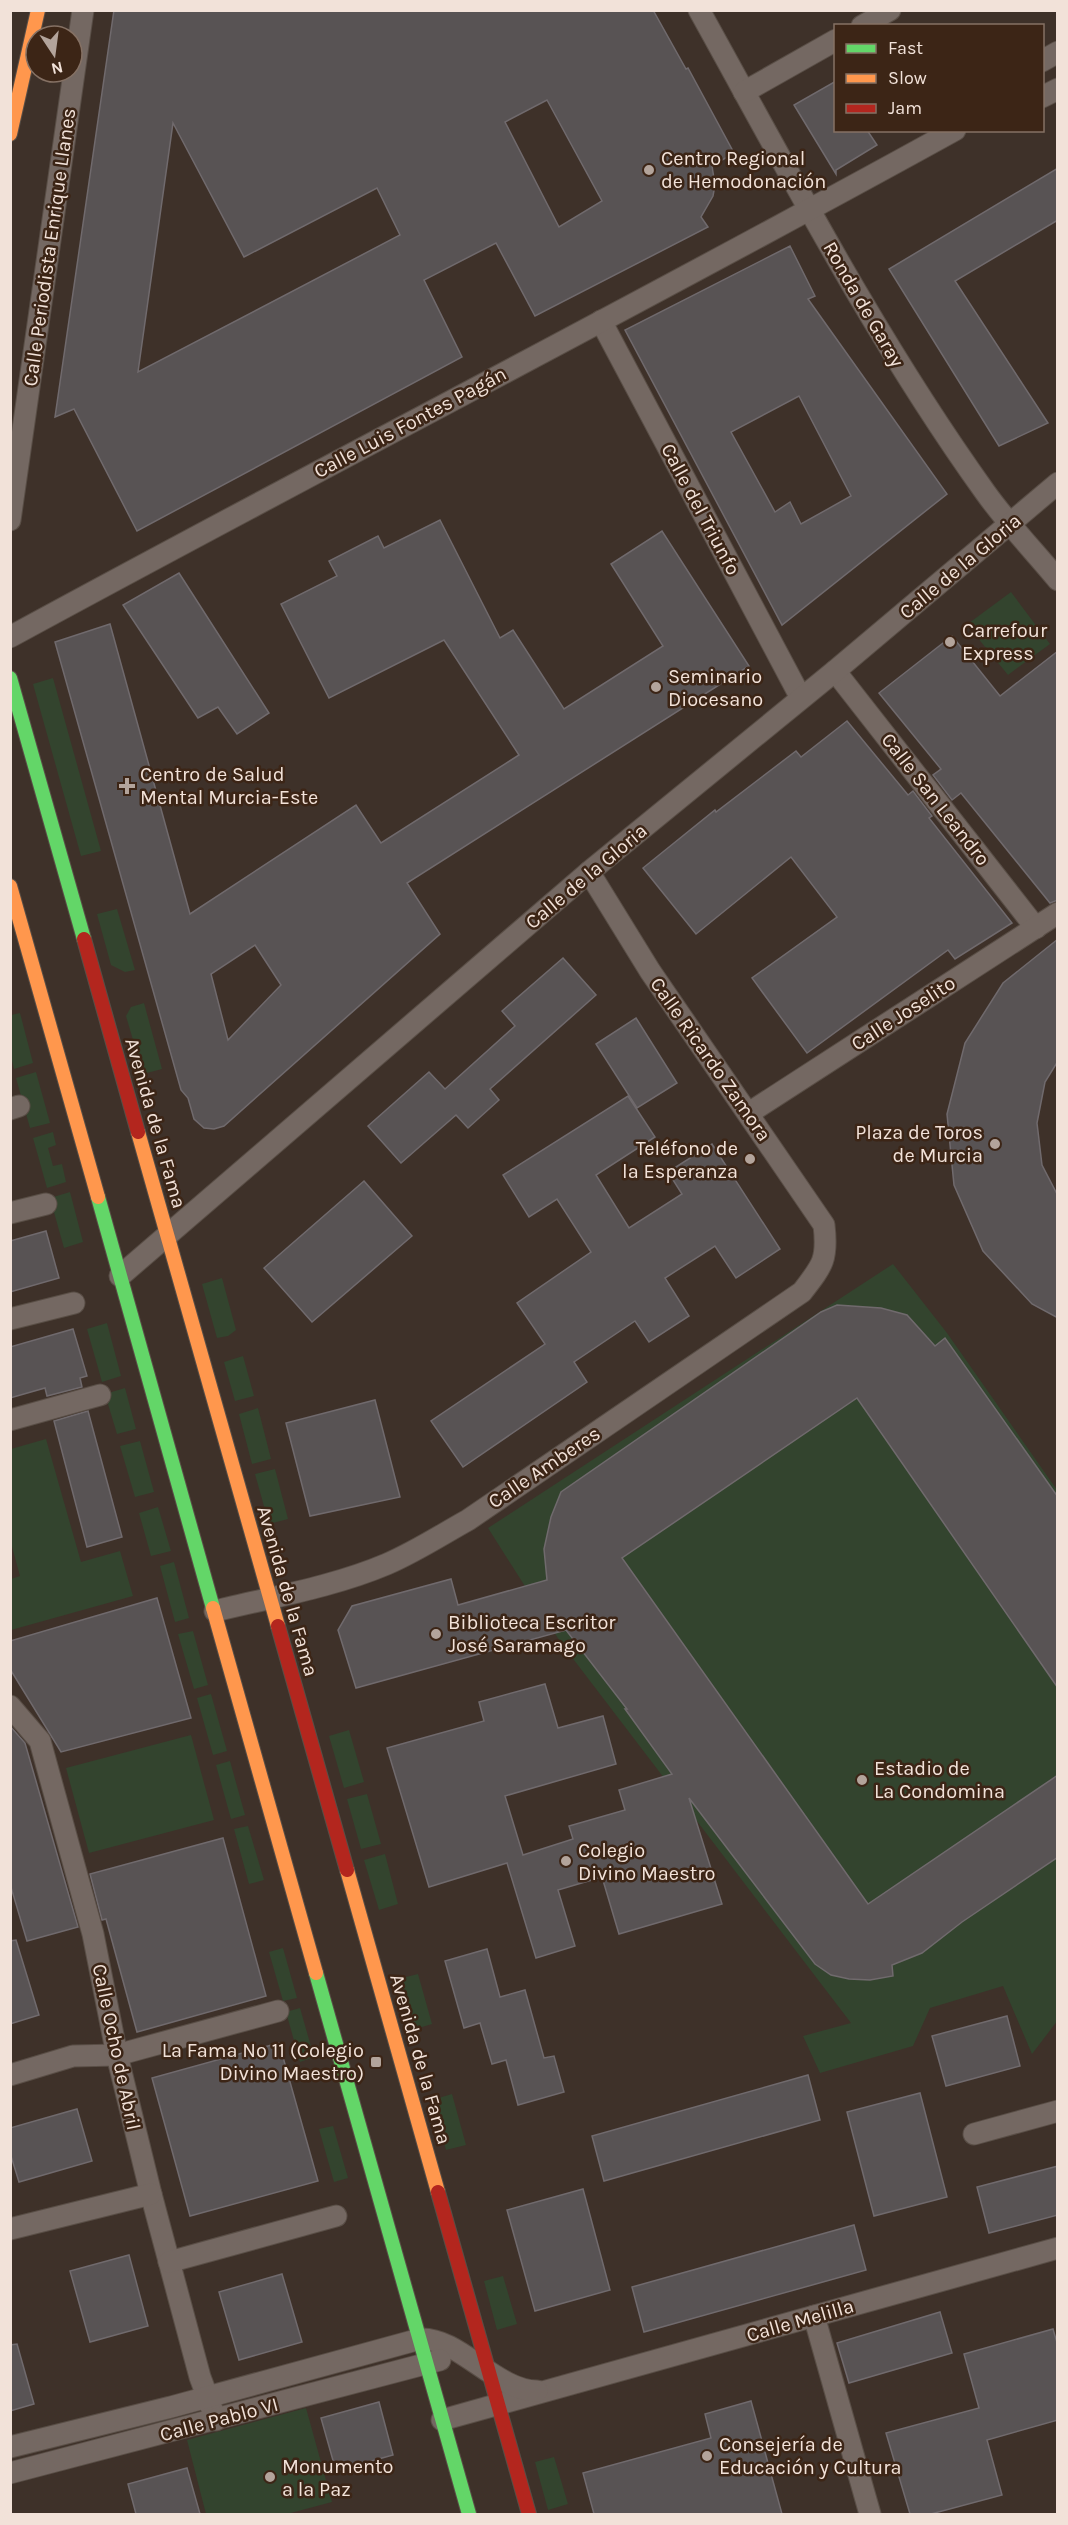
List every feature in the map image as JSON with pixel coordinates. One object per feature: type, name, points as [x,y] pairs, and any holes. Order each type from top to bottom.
[{"type":"street","points":[[10,134],[17,80],[38,10]]},
{"type":"street","name":"Calle Periodista Enrique Llanes","points":[[10,520],[83,10]]},
{"type":"street","name":"Ronda de Garay","points":[[699,10],[862,304],[904,372],[964,463],[1058,580]]},
{"type":"street","points":[[866,24],[890,10]]},
{"type":"street","points":[[744,92],[834,41]]},
{"type":"street","points":[[1044,60],[1058,52]]},
{"type":"street","points":[[1044,96],[1058,89]]},
{"type":"street","name":"Calle Luis Fontes Pagán","points":[[10,637],[190,539],[811,210],[951,132]]},
{"type":"street","name":"Calle del Triunfo","points":[[601,321],[801,698]]},
{"type":"street","name":"Calle de la Gloria","points":[[120,1276],[589,872],[835,671],[1058,483]]},
{"type":"street","name":"Calle San Leandro","points":[[835,671],[1036,927]]},
{"type":"street","name":"Avenida de la Fama","points":[[10,678],[529,2514]]},
{"type":"street","name":"Calle Ricardo Zamora","points":[[589,872],[650,971],[824,1225],[826,1247]]},
{"type":"street","points":[[10,886],[14,909],[215,1611],[469,2514]]},
{"type":"street","name":"Calle Joselito","points":[[749,1113],[1058,913]]},
{"type":"street","points":[[10,1213],[46,1204]]},
{"type":"street","name":"Calle Amberes","points":[[215,1611],[345,1578],[385,1565],[416,1551],[468,1520],[802,1292],[821,1268],[826,1247]]},
{"type":"street","points":[[10,1319],[74,1303]]},
{"type":"street","points":[[10,1420],[95,1396]]},
{"type":"street","name":"Calle Ocho de Abril","points":[[10,1706],[40,1741],[93,1934],[117,2055],[151,2194],[206,2397],[216,2420]]},
{"type":"street","points":[[10,2075],[74,2056],[117,2055],[278,2011]]},
{"type":"street","points":[[974,2134],[1058,2111]]},
{"type":"street","points":[[10,2229],[151,2194]]},
{"type":"street","points":[[169,2262],[336,2216]]},
{"type":"street","name":"Calle Melilla","points":[[442,2420],[1058,2248]]},
{"type":"street","points":[[426,2364],[440,2360],[464,2342],[470,2325],[470,2304]]},
{"type":"street","points":[[814,2316],[870,2514]]},
{"type":"street","name":"Calle Melilla","points":[[420,2339],[435,2341],[455,2351],[521,2390],[543,2391]]},
{"type":"street","name":"Calle Pablo VI","points":[[10,2447],[420,2339]]},
{"type":"street","points":[[426,2364],[468,2365],[489,2371]]},
{"type":"street","name":"Calle Pablo VI","points":[[10,2473],[426,2364]]},
{"type":"green space","points":[[1011,592],[1050,644],[1008,675],[968,626]]},
{"type":"green space","points":[[53,678],[101,851],[81,856],[33,684]]},
{"type":"green space","points":[[117,909],[135,970],[125,972],[111,965],[97,914]]},
{"type":"green space","points":[[144,1003],[162,1069],[143,1074],[126,1016],[131,1007]]},
{"type":"green space","points":[[20,1013],[33,1063],[14,1069],[11,1057],[11,1015]]},
{"type":"green space","points":[[36,1072],[50,1123],[30,1128],[16,1078]]},
{"type":"green space","points":[[53,1132],[56,1145],[48,1148],[53,1166],[62,1164],[66,1182],[47,1188],[33,1138]]},
{"type":"green space","points":[[70,1192],[83,1242],[64,1248],[50,1198]]},
{"type":"green space","name":"Estadio de La Condomina","points":[[893,1264],[947,1333],[1057,1490],[1058,2020],[1032,2054],[1003,1986],[930,2008],[913,2046],[820,2073],[803,2036],[851,2023],[561,1643],[488,1528]]},
{"type":"green space","points":[[222,1278],[236,1330],[228,1336],[217,1338],[202,1284]]},
{"type":"green space","points":[[107,1323],[121,1376],[102,1382],[87,1329]]},
{"type":"green space","points":[[243,1356],[254,1396],[235,1401],[224,1362]]},
{"type":"green space","points":[[125,1388],[136,1429],[117,1434],[105,1394]]},
{"type":"green space","points":[[258,1408],[271,1459],[252,1464],[239,1414]]},
{"type":"green space","points":[[46,1439],[81,1562],[120,1551],[133,1596],[11,1630],[11,1579],[20,1576],[11,1543],[11,1449]]},
{"type":"green space","points":[[140,1441],[154,1492],[135,1497],[120,1446]]},
{"type":"green space","points":[[275,1469],[288,1519],[269,1524],[255,1474]]},
{"type":"green space","points":[[158,1507],[171,1551],[151,1556],[139,1513]]},
{"type":"green space","points":[[174,1562],[189,1618],[175,1622],[160,1566]]},
{"type":"green space","points":[[193,1631],[208,1685],[194,1689],[178,1634]]},
{"type":"green space","points":[[211,1694],[227,1751],[213,1755],[197,1698]]},
{"type":"green space","points":[[349,1730],[364,1782],[344,1788],[329,1736]]},
{"type":"green space","points":[[191,1735],[214,1820],[89,1853],[66,1768]]},
{"type":"green space","points":[[230,1761],[245,1815],[231,1819],[216,1765]]},
{"type":"green space","points":[[367,1794],[381,1844],[361,1849],[347,1799]]},
{"type":"green space","points":[[248,1826],[264,1880],[249,1884],[234,1829]]},
{"type":"green space","points":[[385,1854],[398,1904],[379,1910],[364,1860]]},
{"type":"green space","points":[[283,1948],[297,1998],[283,2001],[269,1952]]},
{"type":"green space","points":[[418,1974],[432,2024],[412,2030],[398,1979]]},
{"type":"green space","points":[[300,2008],[314,2057],[300,2062],[286,2012]]},
{"type":"green space","points":[[452,2094],[466,2145],[446,2150],[432,2100]]},
{"type":"green space","points":[[333,2126],[348,2178],[334,2182],[319,2129]]},
{"type":"green space","points":[[503,2276],[517,2324],[497,2330],[484,2281]]},
{"type":"green space","points":[[306,2408],[332,2502],[287,2514],[206,2514],[187,2440]]},
{"type":"green space","points":[[554,2457],[568,2504],[548,2510],[535,2462]]},
{"type":"building","points":[[114,10],[653,10],[686,69],[688,68],[734,153],[712,166],[715,185],[713,196],[701,217],[708,227],[535,316],[496,243],[424,280],[462,357],[137,531],[74,409],[55,417]],"holes":[[[547,100],[602,201],[559,227],[505,122]],[[173,123],[244,257],[377,188],[400,235],[138,372]]]},
{"type":"building","points":[[834,82],[834,132],[868,132],[877,145],[836,170],[836,174],[794,105]]},
{"type":"building","points":[[1058,168],[1058,220],[955,281],[1048,423],[999,446],[889,269]]},
{"type":"building","points":[[790,246],[815,296],[808,299],[947,494],[782,625],[625,330]],"holes":[[[799,396],[851,496],[801,524],[790,502],[775,512],[731,432]]]},
{"type":"building","points":[[440,520],[500,638],[513,630],[564,709],[663,646],[611,564],[662,531],[749,666],[407,883],[440,934],[224,1126],[214,1129],[204,1128],[194,1119],[188,1098],[181,1090],[55,642],[110,624],[190,914],[356,805],[381,843],[519,755],[444,640],[329,698],[281,604],[337,576],[329,561],[378,536],[384,548]],"holes":[[[255,945],[281,985],[228,1040],[211,974]]]},
{"type":"building","points":[[179,573],[269,713],[237,734],[218,707],[198,718],[123,605]]},
{"type":"building","points":[[952,636],[1000,696],[1058,651],[1058,900],[1050,903],[961,793],[952,800],[933,775],[941,769],[879,693]]},
{"type":"building","points":[[847,721],[908,795],[913,791],[932,816],[929,818],[1012,923],[955,959],[948,950],[807,1053],[752,978],[837,917],[791,857],[696,934],[643,868],[715,810],[716,812],[796,751],[801,757]]},
{"type":"building","name":"Plaza de Toros de Murcia","points":[[1058,939],[1058,1061],[1045,1082],[1037,1123],[1042,1165],[1058,1196],[1058,1318],[1032,1304],[983,1251],[954,1185],[947,1114],[965,1043],[1003,983]]},
{"type":"building","points":[[563,958],[596,995],[490,1089],[499,1100],[468,1128],[456,1115],[401,1163],[368,1126],[429,1072],[445,1089],[515,1026],[502,1011]]},
{"type":"building","points":[[636,1018],[677,1083],[637,1108],[596,1044]]},
{"type":"building","points":[[628,1096],[655,1137],[596,1175],[629,1228],[682,1194],[668,1172],[712,1144],[780,1249],[736,1278],[715,1246],[665,1278],[689,1316],[649,1342],[635,1321],[574,1362],[587,1382],[463,1467],[431,1421],[545,1344],[517,1303],[591,1252],[557,1199],[529,1217],[503,1175]]},
{"type":"building","points":[[364,1181],[412,1236],[312,1322],[264,1268]]},
{"type":"building","points":[[46,1231],[59,1278],[10,1292],[10,1241]]},
{"type":"building","points":[[837,1305],[881,1308],[907,1315],[935,1346],[945,1338],[1058,1497],[1058,1688],[857,1398],[622,1558],[868,1904],[1058,1775],[1058,1857],[962,1922],[922,1953],[892,1965],[893,1976],[870,1980],[849,1979],[831,1975],[815,1964],[689,1798],[722,1904],[619,1934],[602,1877],[558,1890],[575,1946],[536,1958],[507,1863],[429,1887],[387,1748],[484,1721],[479,1702],[545,1684],[558,1728],[603,1716],[616,1764],[505,1796],[523,1855],[573,1839],[569,1826],[625,1810],[619,1790],[672,1774],[625,1709],[627,1709],[566,1630],[356,1688],[338,1630],[352,1606],[451,1579],[458,1605],[547,1580],[544,1549],[551,1517],[561,1492],[821,1312]]},
{"type":"building","points":[[73,1329],[87,1376],[80,1378],[82,1387],[47,1396],[45,1388],[10,1398],[10,1347]]},
{"type":"building","points":[[375,1400],[400,1497],[310,1516],[286,1423]]},
{"type":"building","points":[[88,1411],[122,1537],[87,1547],[54,1421]]},
{"type":"building","points":[[157,1598],[191,1718],[61,1752],[10,1669],[10,1641]]},
{"type":"building","points":[[10,1726],[25,1743],[78,1927],[27,1941],[10,1884]]},
{"type":"building","points":[[223,1838],[266,1996],[137,2032],[106,1919],[102,1920],[90,1874]]},
{"type":"building","points":[[16,1940],[39,2015],[10,2024],[10,1941]]},
{"type":"building","points":[[487,1949],[500,1997],[525,1990],[544,2058],[554,2056],[564,2092],[518,2105],[506,2060],[492,2064],[480,2023],[464,2028],[445,1961]]},
{"type":"building","points":[[1007,2016],[1020,2066],[946,2086],[932,2036]]},
{"type":"building","points":[[279,2043],[318,2181],[190,2216],[152,2078]]},
{"type":"building","points":[[808,2075],[820,2120],[604,2181],[592,2136]]},
{"type":"building","points":[[920,2093],[947,2197],[874,2216],[847,2112]]},
{"type":"building","points":[[77,2109],[92,2161],[19,2182],[10,2153],[10,2128]]},
{"type":"building","points":[[1058,2166],[1058,2215],[989,2233],[977,2187]]},
{"type":"building","points":[[583,2189],[610,2290],[535,2311],[507,2210]]},
{"type":"building","points":[[854,2225],[866,2270],[644,2332],[632,2287]]},
{"type":"building","points":[[129,2255],[148,2326],[90,2342],[70,2271]]},
{"type":"building","points":[[282,2274],[302,2342],[239,2360],[219,2292]]},
{"type":"building","points":[[940,2312],[952,2353],[849,2383],[837,2343]]},
{"type":"building","points":[[1053,2329],[1058,2346],[1058,2420],[987,2440],[1002,2495],[931,2514],[910,2514],[886,2433],[979,2408],[964,2354]]},
{"type":"building","points":[[17,2344],[34,2404],[10,2411],[10,2345]]},
{"type":"building","name":"Consejería de Educación y Cultura","points":[[751,2401],[782,2514],[594,2514],[583,2473],[711,2438],[705,2414]]},
{"type":"building","points":[[379,2402],[393,2455],[336,2471],[321,2418]]},
{"type":"building","points":[[187,2468],[200,2514],[136,2514],[128,2484]]},
{"type":"traffic: fast","points":[[10,678],[84,939]]},
{"type":"traffic: fast","points":[[98,1197],[213,1608]]},
{"type":"traffic: fast","points":[[316,1973],[469,2514]]},
{"type":"traffic: slow","points":[[10,134],[38,10]]},
{"type":"traffic: slow","points":[[10,886],[98,1197]]},
{"type":"traffic: slow","points":[[138,1132],[278,1626]]},
{"type":"traffic: slow","points":[[213,1608],[316,1973]]},
{"type":"traffic: slow","points":[[347,1870],[438,2192]]},
{"type":"traffic: jam","points":[[84,939],[138,1132]]},
{"type":"traffic: jam","points":[[278,1626],[347,1870]]},
{"type":"traffic: jam","points":[[438,2192],[529,2514]]},
{"type":"place","name":"Centro Regional de Hemodonación","points":[[649,170]]},
{"type":"place","name":"Carrefour Express","points":[[950,642]]},
{"type":"place","name":"Seminario Diocesano","points":[[656,687]]},
{"type":"place","name":"Centro de Salud Mental Murcia-Este","points":[[127,786]]},
{"type":"place","name":"Plaza de Toros de Murcia","points":[[995,1144]]},
{"type":"place","name":"Teléfono de la Esperanza","points":[[750,1159]]},
{"type":"place","name":"Biblioteca Escritor José Saramago","points":[[436,1634]]},
{"type":"place","name":"Estadio de La Condomina","points":[[862,1780]]},
{"type":"place","name":"Colegio Divino Maestro","points":[[566,1861]]},
{"type":"place","name":"La Fama Nº 11 (Colegio Divino Maestro)","points":[[376,2062]]},
{"type":"place","name":"Consejería de Educación y Cultura","points":[[707,2456]]},
{"type":"place","name":"Monumento a la Paz","points":[[270,2477]]}]
